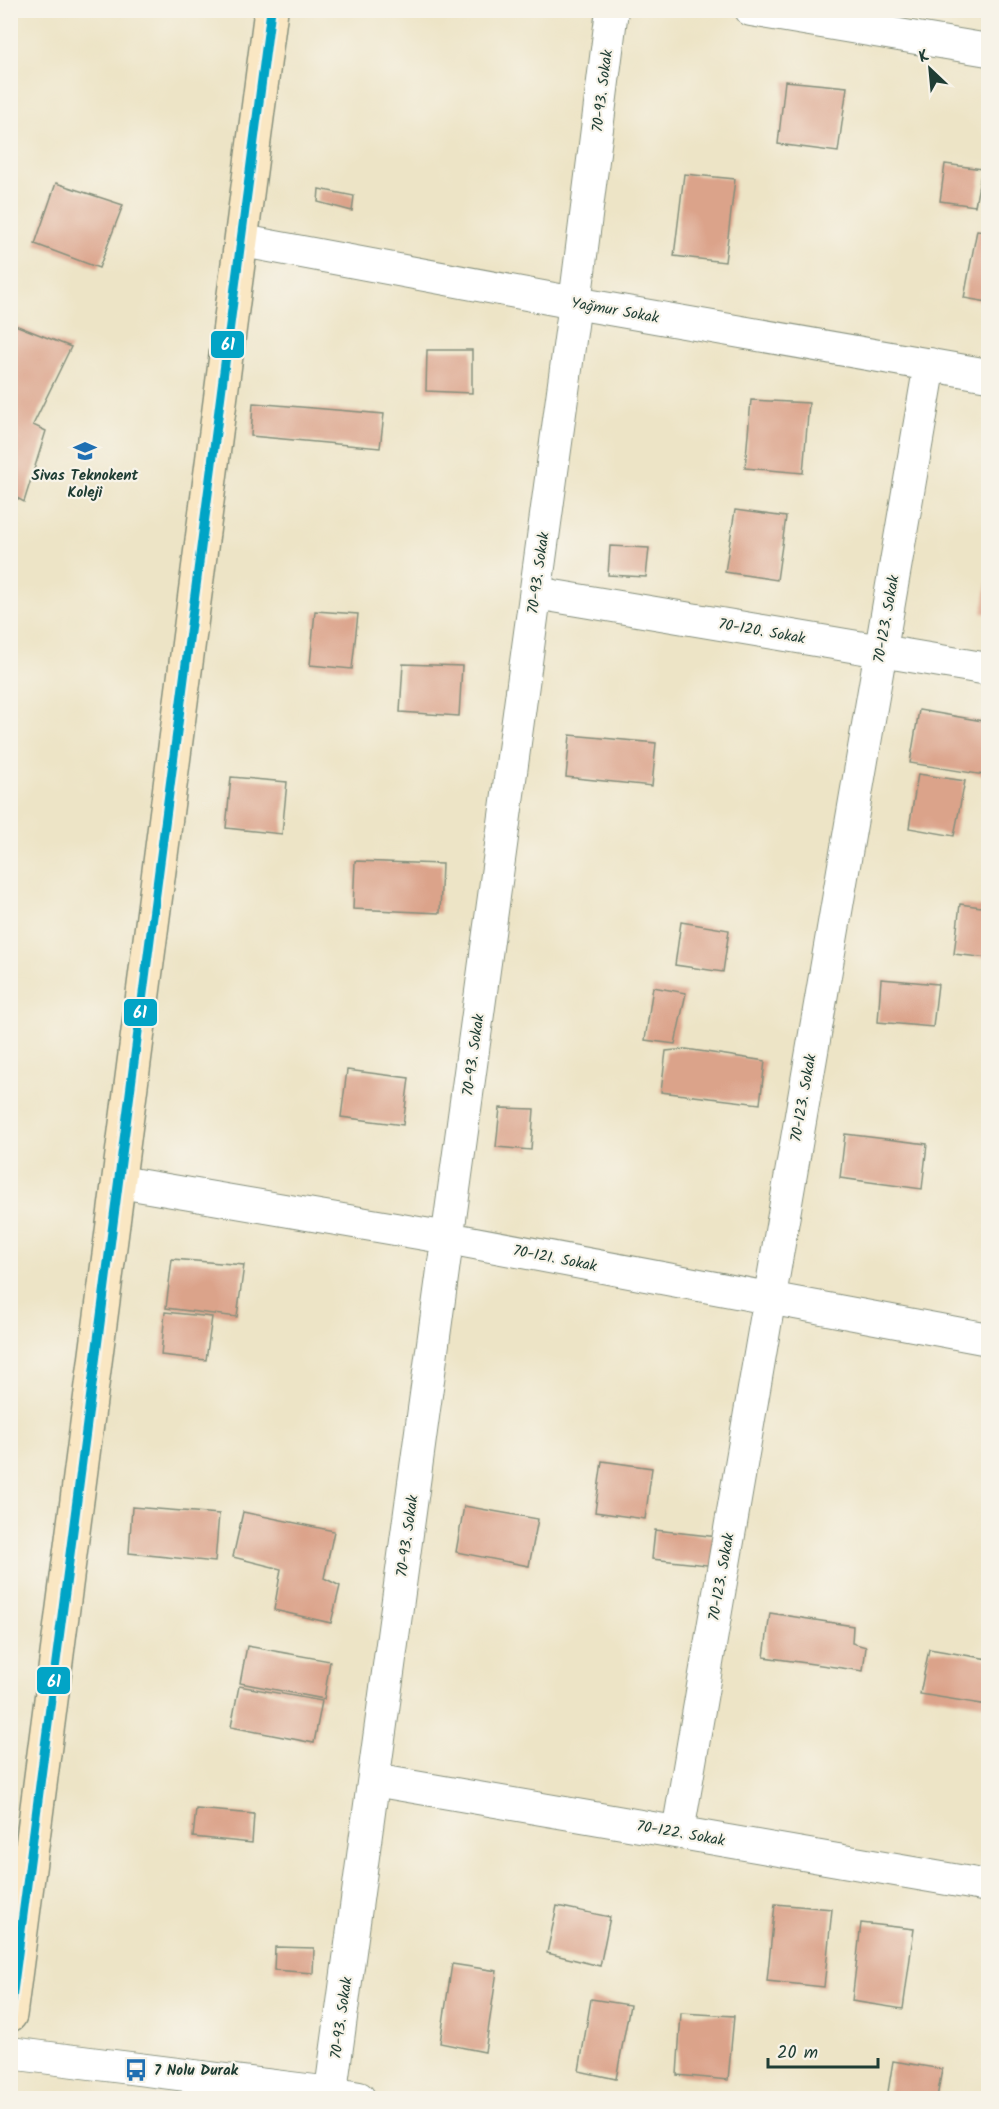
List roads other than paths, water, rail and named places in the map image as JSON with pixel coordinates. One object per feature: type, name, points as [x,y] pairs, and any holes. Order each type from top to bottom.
[{"type":"street","points":[[10,2015],[243,241],[271,10]]},
{"type":"street","name":"70-93. Sokak","points":[[340,2097],[374,1779],[536,593],[612,10]]},
{"type":"street","points":[[751,10],[988,50]]},
{"type":"street","name":"Yağmur Sokak","points":[[243,241],[575,303],[988,375]]},
{"type":"street","name":"70-123. Sokak","points":[[678,1832],[930,364]]},
{"type":"street","name":"70-120. Sokak","points":[[536,593],[988,669]]},
{"type":"street","name":"70-121. Sokak","points":[[120,1182],[448,1238],[988,1339]]},
{"type":"street","name":"70-122. Sokak","points":[[374,1779],[988,1886]]},
{"type":"street","points":[[10,2053],[340,2097]]},
{"type":"place","name":"Sivas Teknokent Koleji","points":[[85,451]]},
{"type":"place","name":"7 Nolu Durak","points":[[136,2070]]}]
